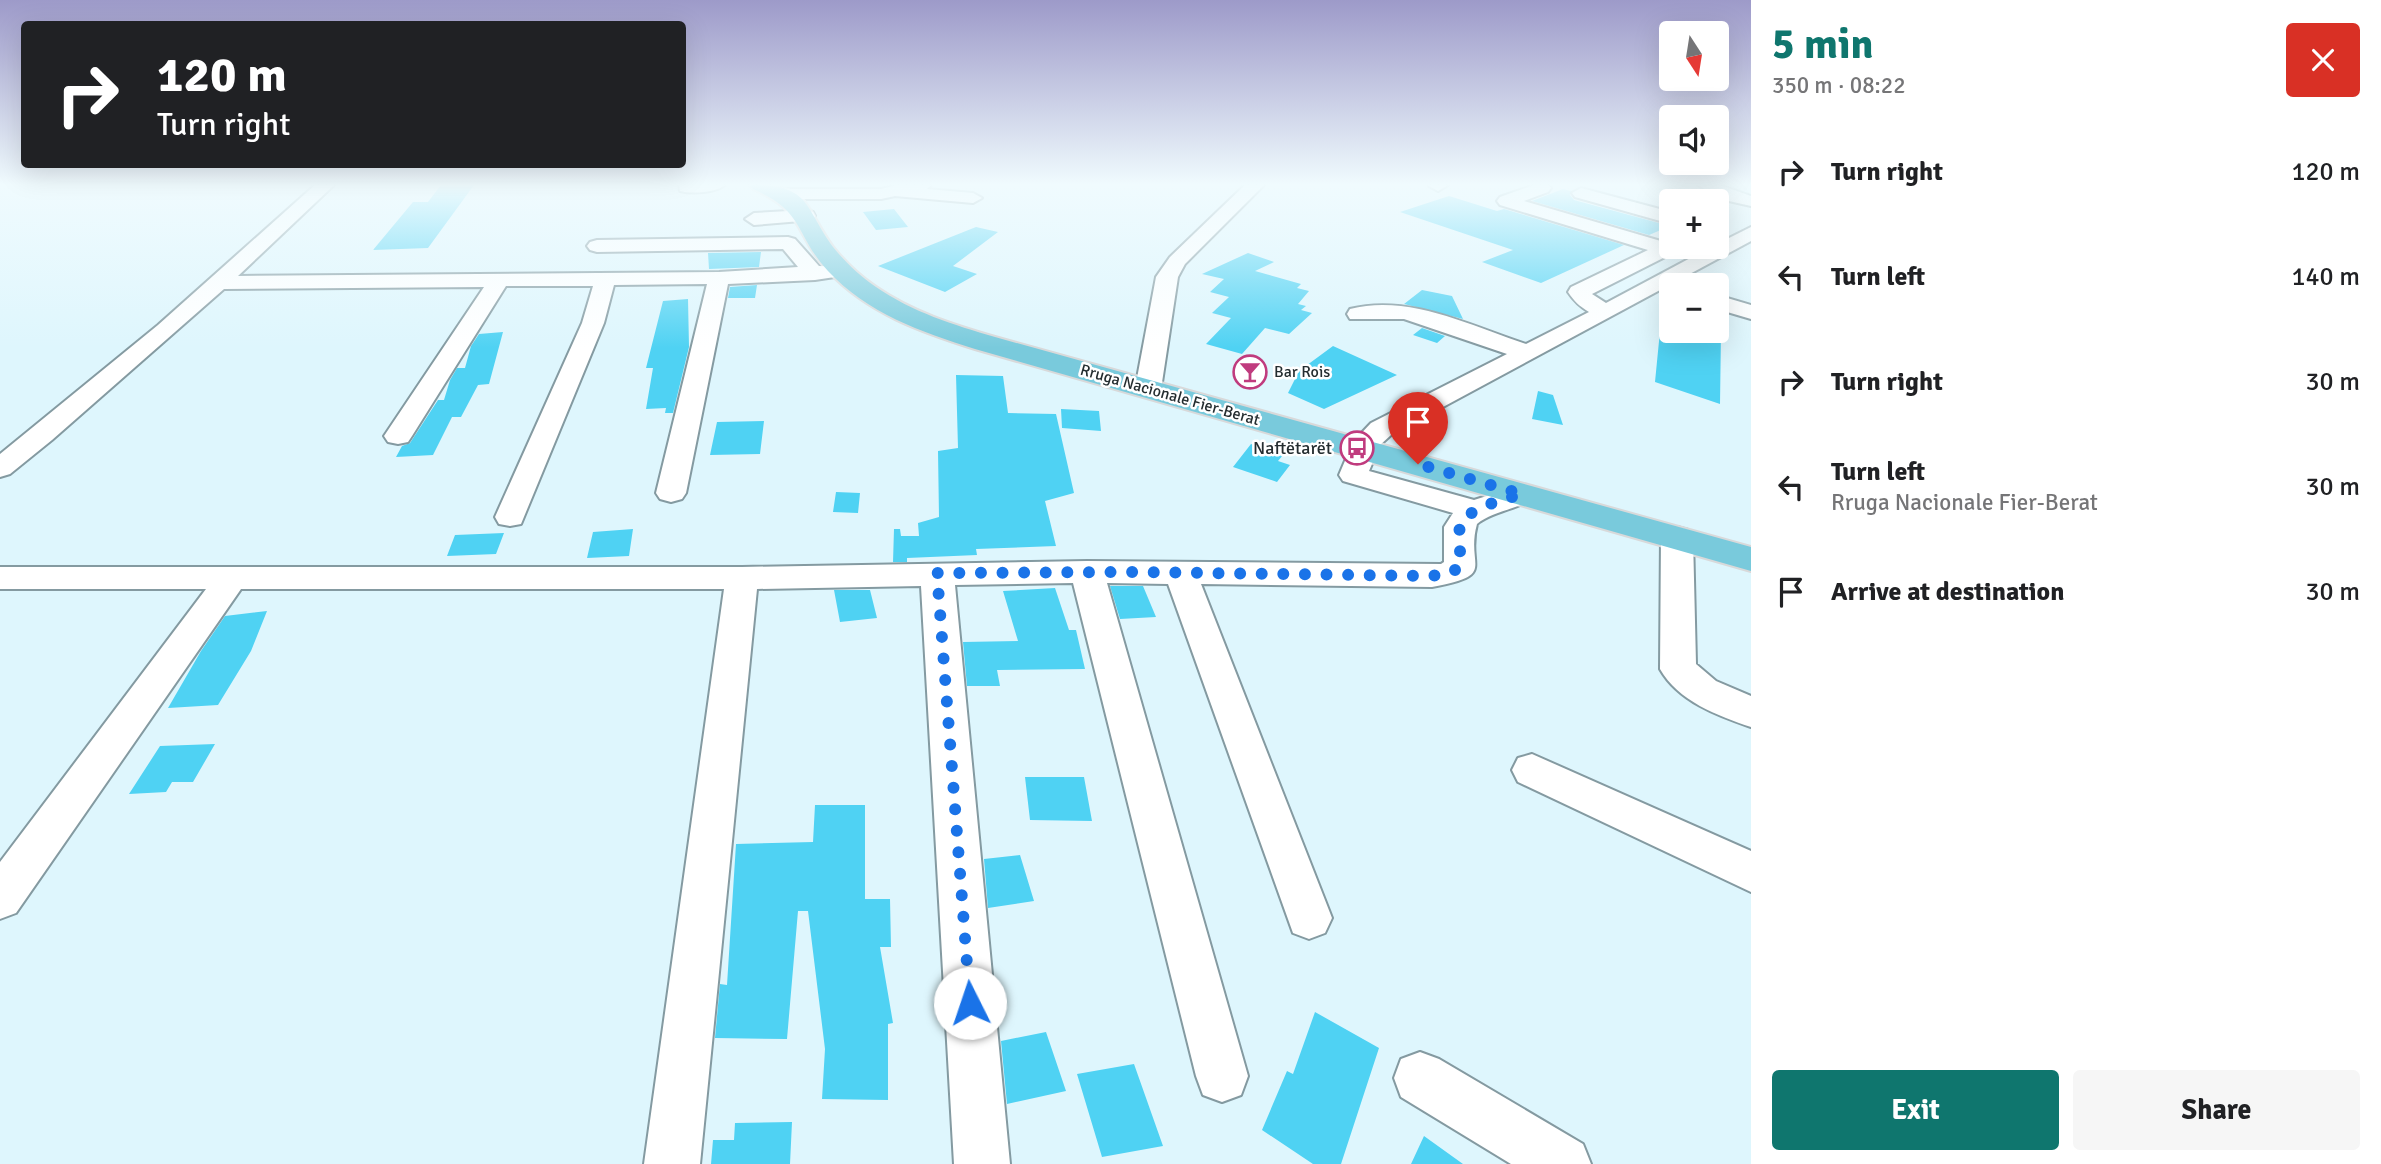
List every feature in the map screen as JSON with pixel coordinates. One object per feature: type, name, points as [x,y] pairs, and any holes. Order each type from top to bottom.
[{"type":"main road","name":"Rruga Nacionale Fier-Berat","points":[[819,239],[828,257],[828,272],[919,320],[985,343],[1751,559]]},
{"type":"street","points":[[0,468],[79,408],[182,317],[215,283],[267,239]]},
{"type":"street","points":[[1148,389],[1167,277],[1177,261],[1200,239]]},
{"type":"street","points":[[1606,312],[1586,301],[1579,292],[1666,249],[1634,239]]},
{"type":"street","points":[[1684,273],[1739,239]]},
{"type":"street","points":[[597,246],[788,243],[828,272]]},
{"type":"street","points":[[215,283],[719,278],[828,272]]},
{"type":"street","points":[[671,493],[719,278]]},
{"type":"street","points":[[510,517],[593,323],[605,279]]},
{"type":"street","points":[[398,436],[499,280]]},
{"type":"street","points":[[1477,510],[1353,475],[1367,442],[1381,429],[1606,312],[1659,288]]},
{"type":"street","points":[[1733,307],[1751,294]]},
{"type":"street","points":[[1358,314],[1406,312],[1528,353]]},
{"type":"street","points":[[0,579],[742,578],[1087,572],[1432,576],[1450,573],[1460,567],[1460,525],[1477,510],[1522,494]]},
{"type":"street","points":[[1677,537],[1678,669],[1703,691],[1751,712]]},
{"type":"street","points":[[1087,572],[1222,1076]]},
{"type":"street","points":[[1180,572],[1309,918]]},
{"type":"street","points":[[937,573],[982,1164]]},
{"type":"street","points":[[0,898],[232,577]]},
{"type":"street","points":[[672,1164],[742,578]]},
{"type":"street","points":[[1532,770],[1751,872]]},
{"type":"street","points":[[1420,1077],[1563,1164]]},
{"type":"building","points":[[382,239],[434,239],[428,248],[373,250]]},
{"type":"building","points":[[945,239],[988,239],[953,266],[977,274],[945,292],[878,266]]},
{"type":"building","points":[[1481,239],[1605,239],[1624,245],[1541,283],[1482,262],[1513,250]]},
{"type":"building","points":[[761,252],[759,267],[709,269],[708,253]]},
{"type":"building","points":[[1248,253],[1274,262],[1255,271],[1301,284],[1297,288],[1309,291],[1298,304],[1306,306],[1301,310],[1312,313],[1289,334],[1265,328],[1242,354],[1206,344],[1231,318],[1212,313],[1229,297],[1210,292],[1224,279],[1202,274]]},
{"type":"building","points":[[757,285],[755,298],[728,298],[730,287]]},
{"type":"building","points":[[1422,290],[1452,296],[1463,319],[1404,304]]},
{"type":"building","points":[[688,299],[689,347],[673,413],[665,413],[666,408],[646,409],[653,368],[646,368],[663,301]]},
{"type":"building","points":[[1422,328],[1445,336],[1437,343],[1413,335]]},
{"type":"building","points":[[503,332],[489,384],[478,385],[461,417],[452,417],[433,455],[396,457],[402,446],[410,443],[438,400],[444,400],[450,380],[457,368],[465,368],[471,346],[479,334]]},
{"type":"building","points":[[1659,341],[1721,343],[1720,404],[1655,382]]},
{"type":"building","points":[[1333,346],[1397,375],[1324,409],[1288,393],[1299,371]]},
{"type":"building","points":[[956,375],[1003,376],[1008,413],[1056,414],[1074,493],[1045,501],[1056,546],[976,549],[977,555],[907,558],[907,562],[893,562],[894,529],[900,529],[901,536],[919,536],[918,523],[939,517],[938,451],[958,448]]},
{"type":"building","points":[[1538,391],[1553,395],[1563,425],[1532,419]]},
{"type":"building","points":[[1061,409],[1099,411],[1101,431],[1062,428]]},
{"type":"building","points":[[764,421],[760,454],[710,455],[717,422]]},
{"type":"building","points":[[1251,444],[1283,455],[1278,461],[1290,465],[1277,482],[1233,467]]},
{"type":"building","points":[[836,492],[860,493],[858,513],[833,512]]},
{"type":"building","points":[[633,529],[629,556],[587,558],[593,532]]},
{"type":"building","points":[[504,533],[496,554],[447,556],[455,535]]},
{"type":"building","points":[[1110,586],[1143,586],[1156,617],[1120,619]]},
{"type":"building","points":[[1055,588],[1069,630],[1076,630],[1085,669],[997,670],[1000,686],[967,686],[963,642],[1018,641],[1003,591]]},
{"type":"building","points":[[834,590],[870,590],[877,618],[840,622]]},
{"type":"building","points":[[267,611],[251,651],[218,705],[168,708],[225,616]]},
{"type":"building","points":[[215,744],[193,782],[172,782],[166,792],[129,794],[160,746]]},
{"type":"building","points":[[1025,777],[1084,777],[1092,821],[1030,820]]},
{"type":"building","points":[[815,805],[865,805],[865,899],[890,899],[891,947],[880,947],[893,1023],[888,1024],[888,1100],[822,1099],[825,1049],[808,911],[798,911],[787,1039],[715,1038],[720,984],[727,985],[736,844],[813,842]]},
{"type":"building","points":[[1020,855],[1034,901],[988,908],[984,859]]},
{"type":"building","points":[[1315,1012],[1379,1048],[1341,1164],[1313,1164],[1262,1130],[1287,1071],[1293,1074]]},
{"type":"building","points":[[1046,1032],[1066,1091],[1007,1104],[1001,1041]]},
{"type":"building","points":[[1134,1064],[1163,1146],[1102,1157],[1077,1074]]},
{"type":"building","points":[[792,1122],[790,1164],[711,1164],[713,1140],[734,1140],[735,1123]]},
{"type":"building","points":[[1424,1136],[1463,1164],[1411,1164]]},
{"type":"place","name":"Bar Rois","points":[[1250,372]]},
{"type":"place","name":"Naftëtarët","points":[[1357,448]]},
{"type":"route","points":[[970,1003],[937,573],[1302,573],[1432,576],[1450,573],[1460,567],[1460,525],[1466,517],[1477,510],[1522,494],[1418,464]]}]
